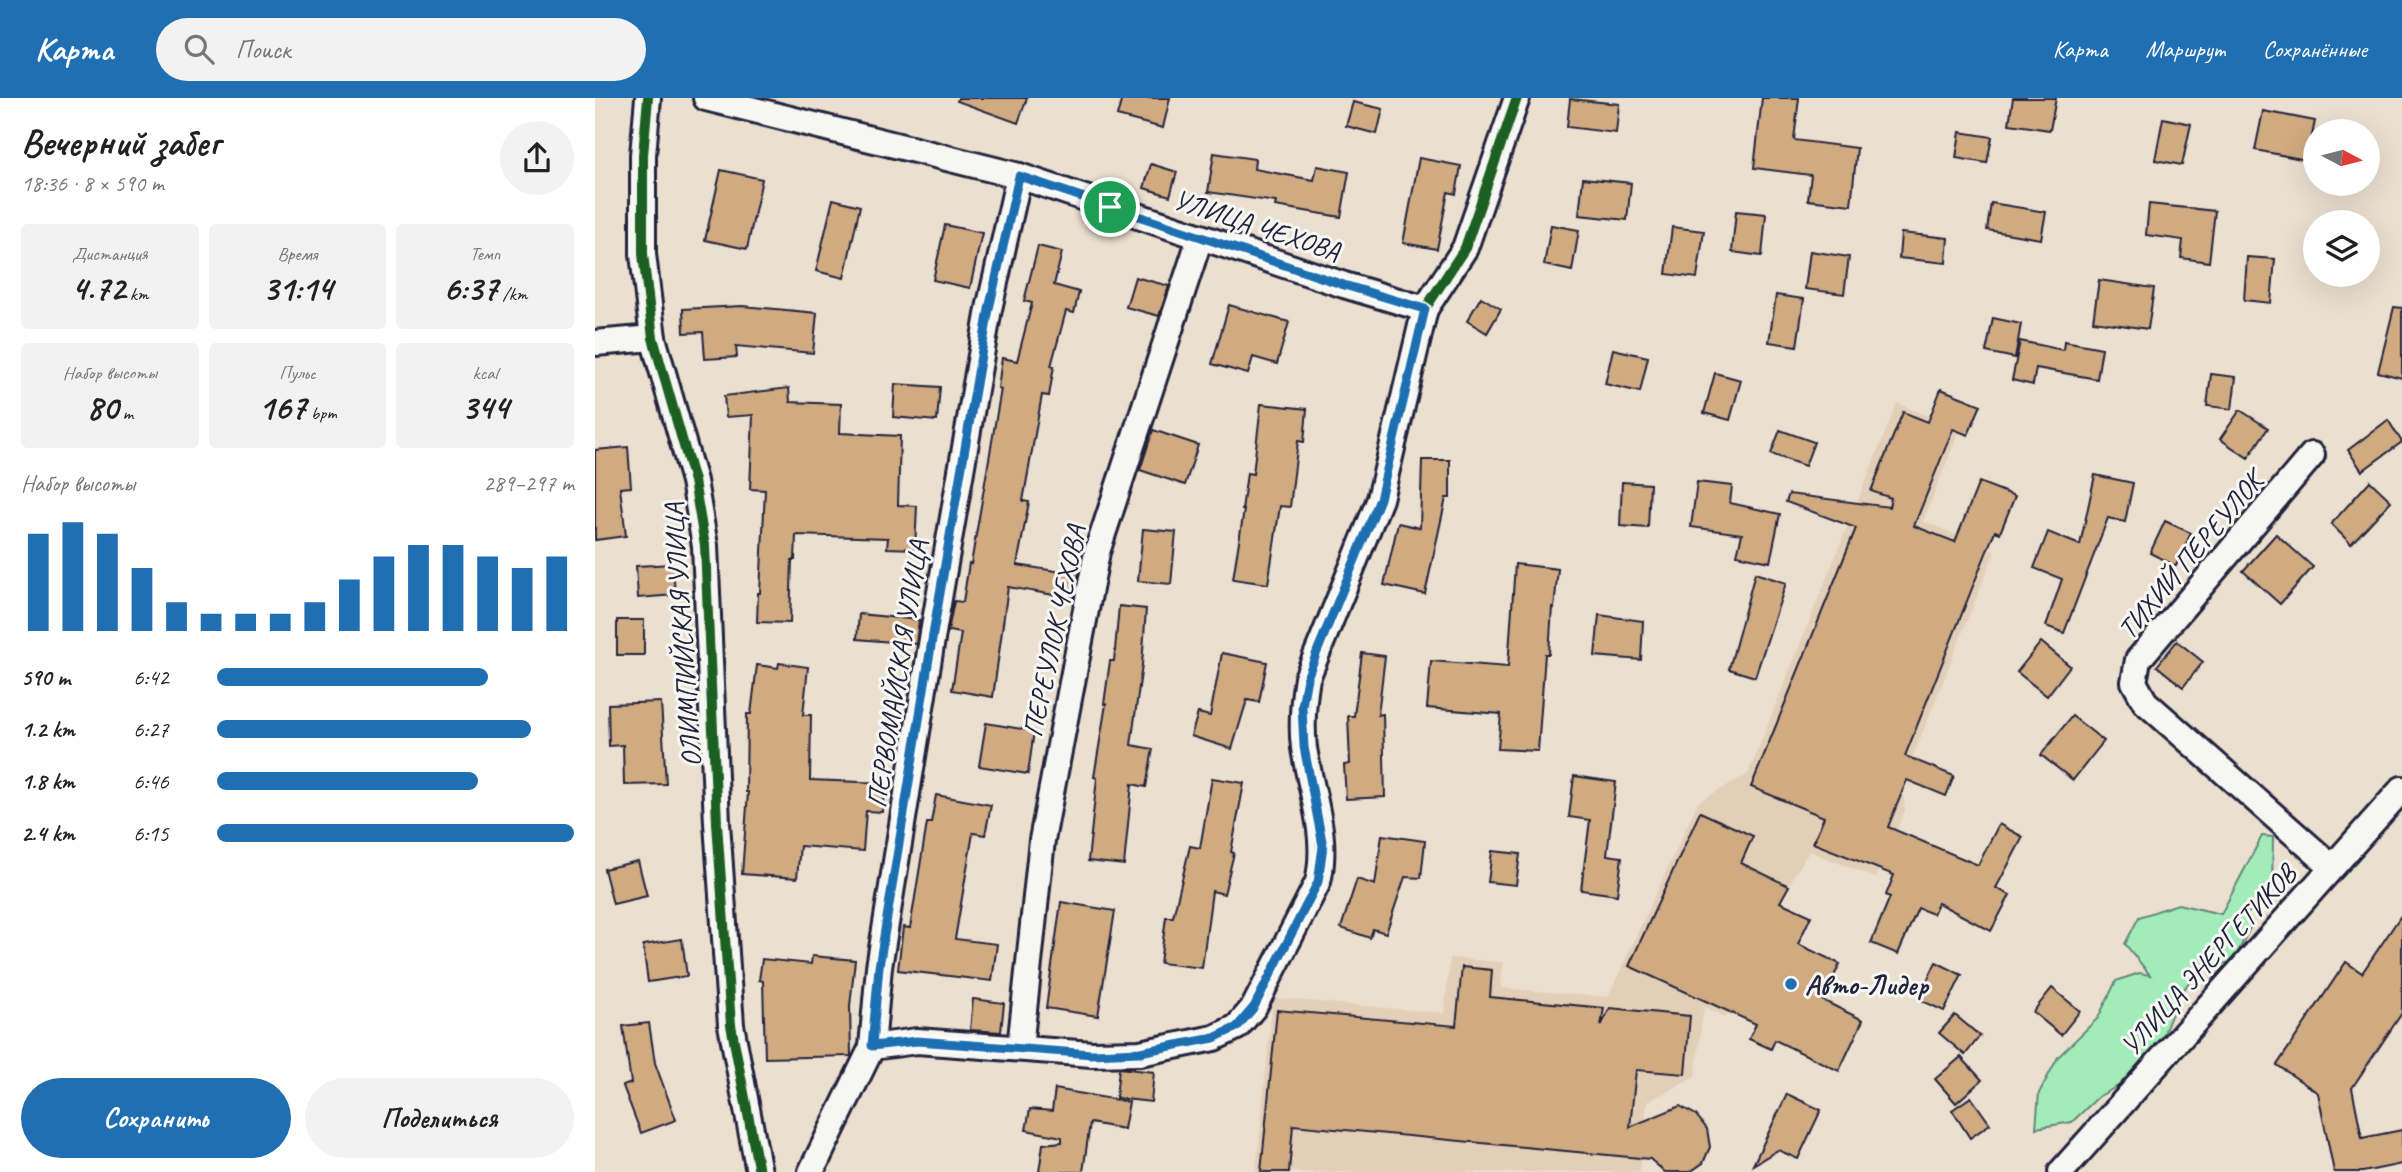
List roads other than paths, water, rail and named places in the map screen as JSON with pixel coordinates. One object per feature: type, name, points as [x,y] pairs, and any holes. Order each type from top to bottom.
[{"type":"street","name":"ОЛИМПИЙСКАЯ УЛИЦА","points":[[648,98],[643,155],[643,254],[653,338],[694,481],[705,546],[717,824],[731,1025],[759,1172]]},
{"type":"street","name":"УЛИЦА ЧЕХОВА","points":[[706,98],[1019,176],[1200,238],[1425,309]]},
{"type":"street","points":[[872,1046],[917,1041],[1092,1054],[1140,1052],[1214,1038],[1237,1027],[1254,1007],[1318,882],[1323,846],[1304,747],[1302,706],[1307,678],[1380,499],[1425,309],[1465,248],[1517,98]]},
{"type":"street","name":"ПЕРВОМАЙСКАЯ УЛИЦА","points":[[811,1172],[872,1046],[879,967],[935,620],[989,309],[1019,176]]},
{"type":"street","name":"ПЕРЕУЛОК ЧЕХОВА","points":[[1020,1048],[1042,840],[1097,551],[1200,238]]},
{"type":"street","points":[[595,343],[653,338]]},
{"type":"street","name":"ТИХИЙ ПЕРЕУЛОК","points":[[2312,456],[2138,660],[2134,682],[2145,702],[2331,866]]},
{"type":"street","name":"УЛИЦА ЭНЕРГЕТИКОВ","points":[[2061,1172],[2402,789]]},
{"type":"place","name":"Авто-Лидер","points":[[1791,984]]}]
